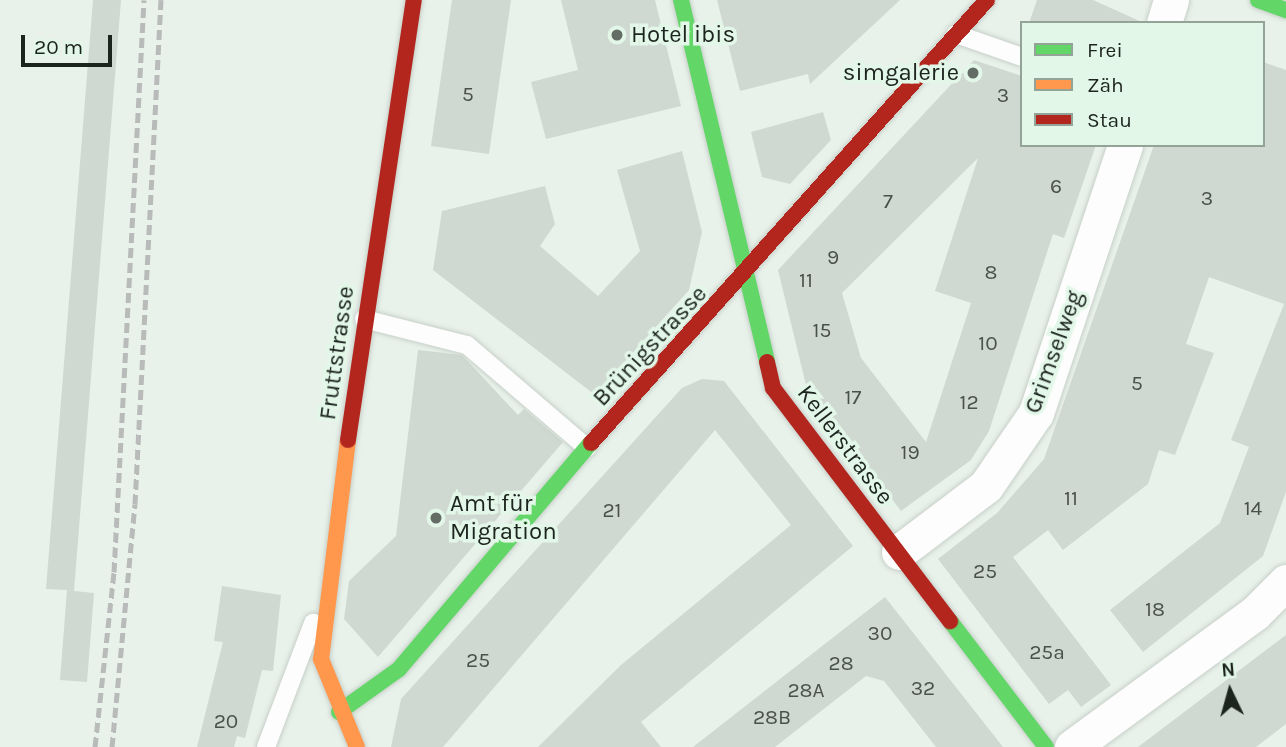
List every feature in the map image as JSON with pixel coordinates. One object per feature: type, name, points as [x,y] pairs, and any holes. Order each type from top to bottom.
[{"type":"street","name":"Fruttstrasse","points":[[356,746],[339,712],[320,659],[322,617],[414,0]]},
{"type":"street","name":"Kellerstrasse","points":[[681,0],[774,388],[1046,747]]},
{"type":"street","name":"Brünigstrasse","points":[[339,712],[399,669],[587,448],[747,275],[987,0]]},
{"type":"street","points":[[1165,21],[1171,0]]},
{"type":"street","points":[[1258,0],[1286,10]]},
{"type":"street","name":"Grimselweg","points":[[899,552],[986,486],[1036,413],[1124,147]]},
{"type":"street","points":[[1072,747],[1255,613],[1286,582]]},
{"type":"lane","points":[[956,34],[1020,56]]},
{"type":"lane","points":[[365,319],[467,345],[587,448]]},
{"type":"lane","points":[[266,747],[289,672],[311,625],[322,617]]},
{"type":"building","points":[[93,0],[121,0],[74,591],[94,593],[87,682],[60,680],[67,590],[46,589]]},
{"type":"building","points":[[452,0],[511,0],[489,154],[431,146]]},
{"type":"building","name":"Hotel ibis","points":[[561,0],[655,0],[681,106],[546,139],[531,82],[578,70]]},
{"type":"building","points":[[717,0],[900,0],[810,84],[808,74],[740,91]]},
{"type":"building","points":[[1037,0],[1093,0],[1140,21],[1030,21]]},
{"type":"building","points":[[974,60],[1020,75],[1020,147],[1095,147],[1064,238],[1053,234],[989,431],[971,460],[901,511],[806,385],[778,270]],"holes":[[[978,158],[935,291],[971,303],[926,442],[861,358],[842,293]]]},
{"type":"building","points":[[1265,63],[1286,70],[1286,492],[1263,556],[1143,652],[1110,610],[1220,523],[1249,447],[1231,440],[1284,304],[1209,277],[1186,344],[1214,353],[1175,455],[1159,450],[1148,484],[1063,550],[1048,530],[1013,557],[1111,685],[1081,707],[1068,690],[1049,704],[938,559],[997,513],[1044,459],[1153,147],[1265,147]]},
{"type":"building","points":[[823,112],[831,140],[790,184],[762,177],[751,132]]},
{"type":"building","points":[[682,151],[702,232],[689,290],[595,395],[433,270],[442,211],[545,186],[555,224],[540,246],[598,296],[640,251],[617,170]]},
{"type":"building","points":[[418,350],[462,355],[518,415],[524,409],[563,442],[378,657],[344,619],[349,581],[396,536]]},
{"type":"building","points":[[702,379],[724,381],[853,546],[641,722],[661,747],[538,747],[621,665],[791,525],[715,430],[443,747],[391,747],[401,699],[682,388]]},
{"type":"building","points":[[222,586],[281,595],[273,671],[262,670],[245,738],[237,736],[234,747],[197,747],[223,642],[214,641]]},
{"type":"building","points":[[885,597],[1003,747],[936,747],[884,681],[866,676],[775,747],[693,747]]},
{"type":"building","points":[[1286,635],[1286,724],[1256,747],[1138,747]]},
{"type":"railway","points":[[95,747],[114,572],[144,0]]},
{"type":"railway","points":[[112,747],[135,504],[161,0]]},
{"type":"traffic: fast","points":[[681,0],[767,362]]},
{"type":"traffic: fast","points":[[1258,0],[1286,10]]},
{"type":"traffic: fast","points":[[339,712],[399,669],[591,443]]},
{"type":"traffic: fast","points":[[950,621],[1046,747]]},
{"type":"traffic: slow","points":[[348,440],[321,659],[357,747]]},
{"type":"traffic: jam","points":[[348,440],[414,0]]},
{"type":"traffic: jam","points":[[591,443],[987,0]]},
{"type":"traffic: jam","points":[[767,362],[773,388],[950,621]]},
{"type":"place","name":"Hotel ibis","points":[[617,35]]},
{"type":"place","name":"simgalerie","points":[[973,73]]},
{"type":"place","name":"Amt für Migration","points":[[436,518]]}]
